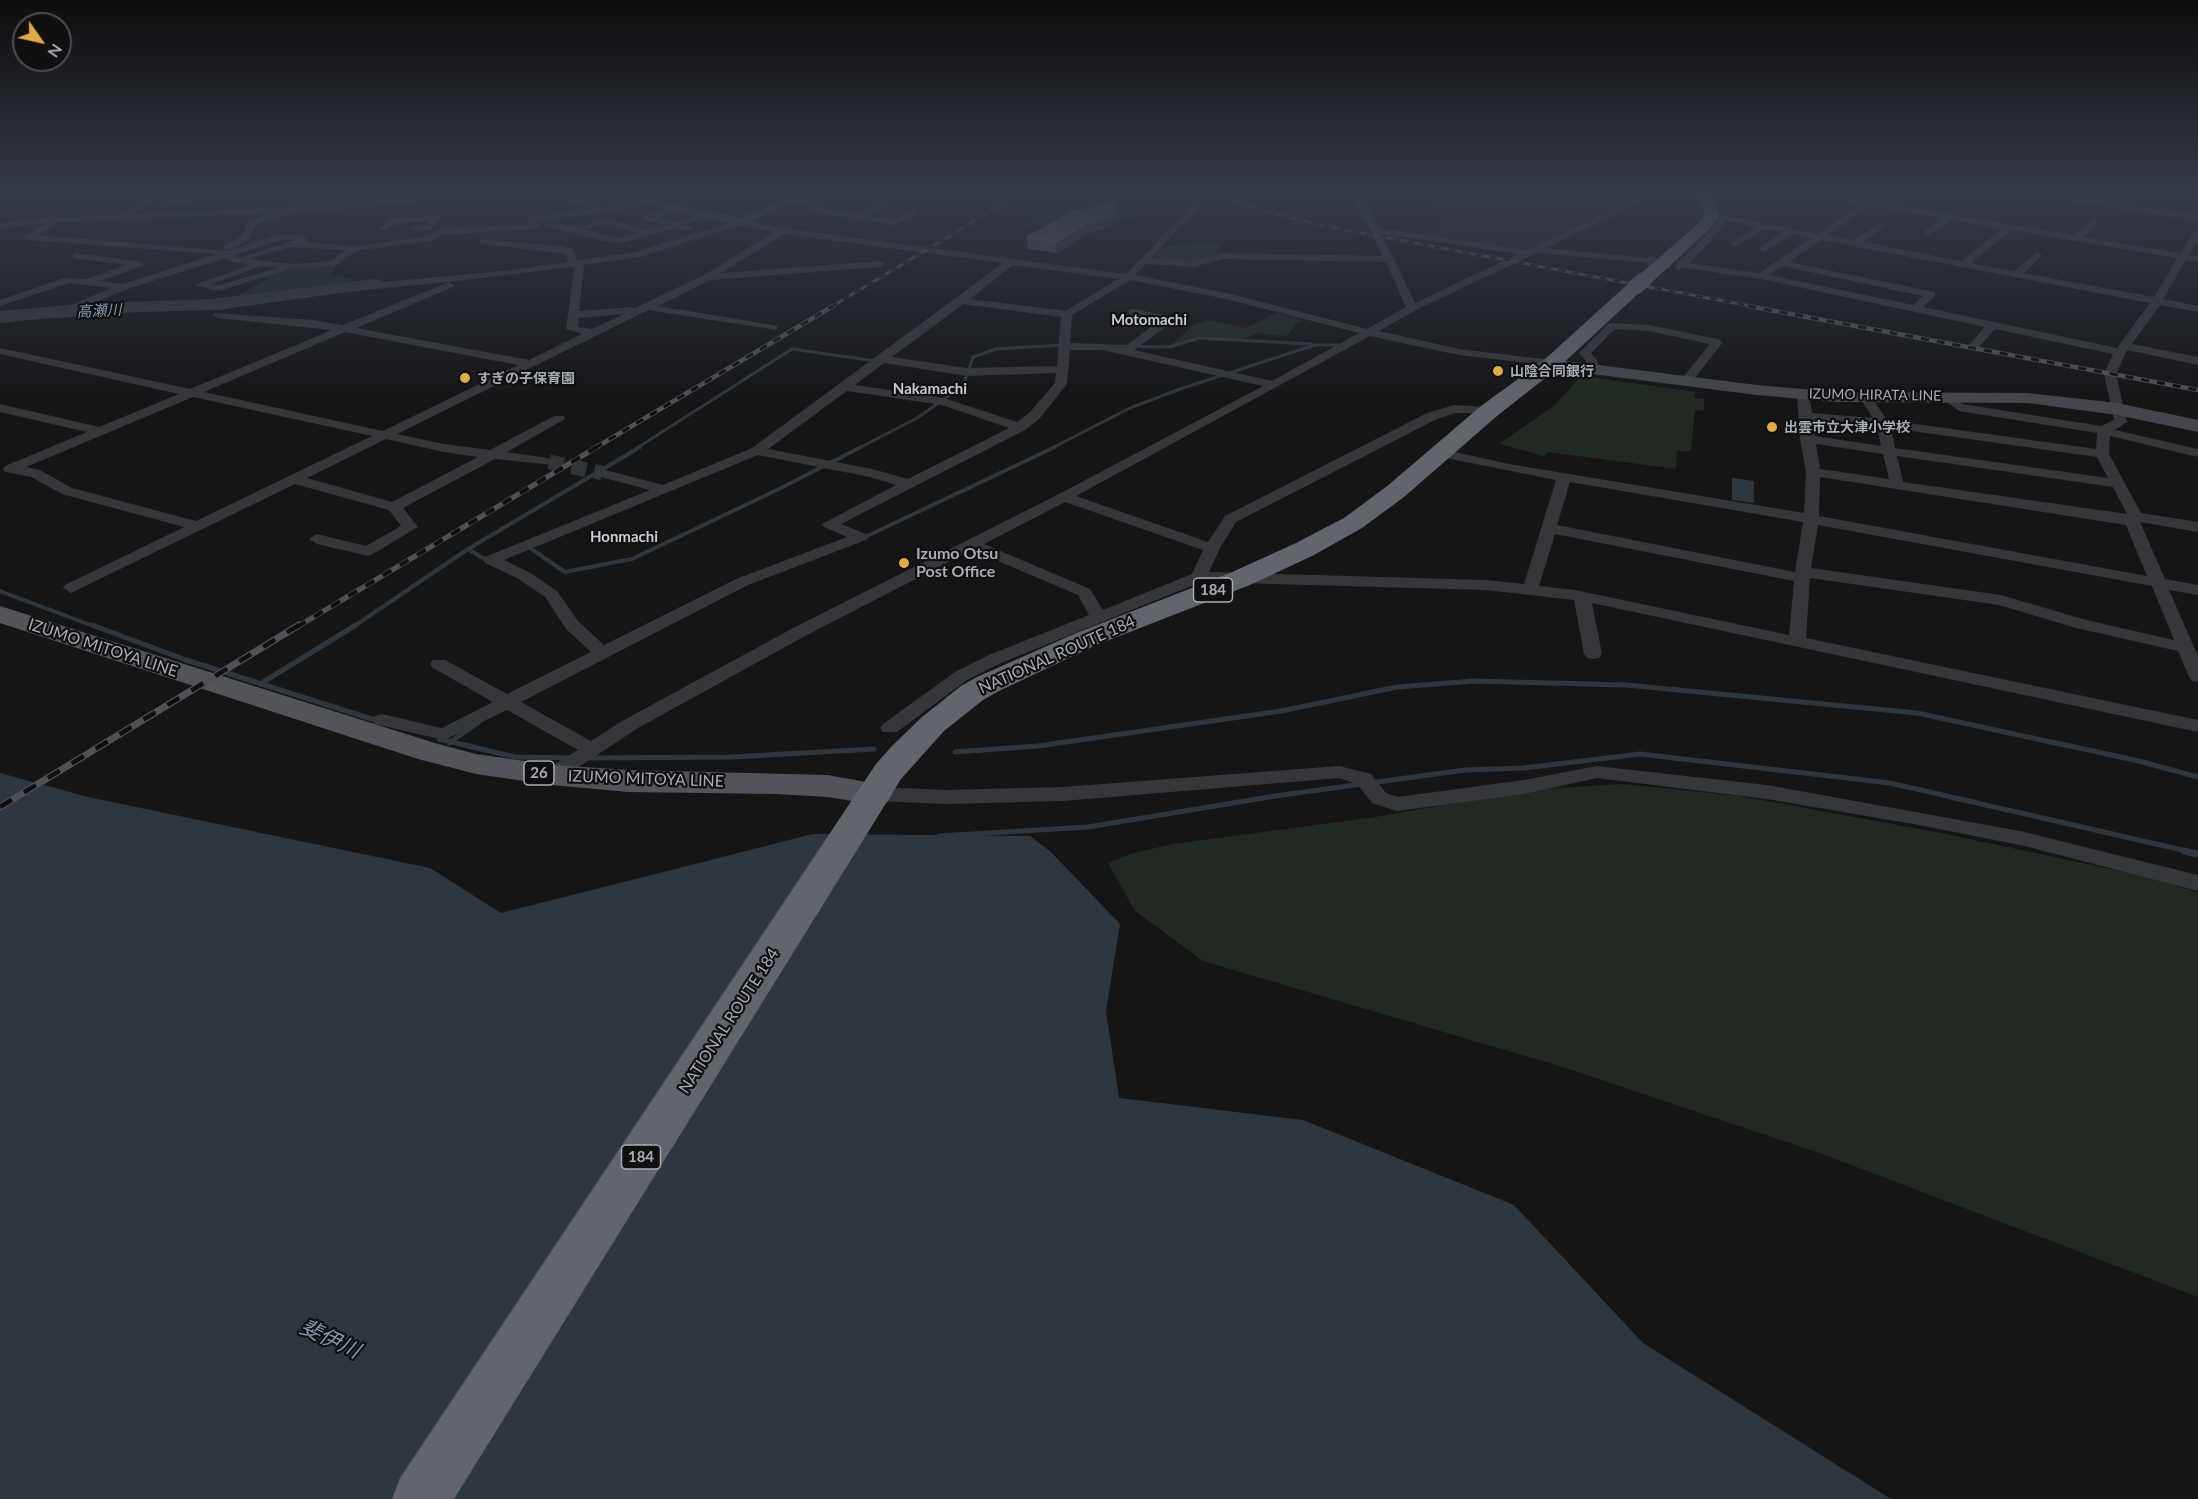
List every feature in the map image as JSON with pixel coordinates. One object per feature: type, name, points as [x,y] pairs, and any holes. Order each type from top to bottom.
[{"type":"highway","name":"NATIONAL ROUTE 184","points":[[421,1499],[888,772],[933,724],[972,693],[1084,640],[1240,579],[1305,549],[1353,523],[1395,492],[1489,411],[1551,364],[1662,265]]},
{"type":"main road","name":"IZUMO HIRATA LINE","points":[[1551,364],[1803,395],[1866,398],[1945,396],[2028,398],[2116,410],[2198,426]]},
{"type":"main road","name":"IZUMO MITOYA LINE","points":[[0,614],[429,752],[476,764],[552,775],[628,781],[807,784],[868,805]]},
{"type":"street","points":[[87,282],[137,265]]},
{"type":"street","points":[[56,314],[124,287],[200,265]]},
{"type":"street","points":[[258,265],[200,285],[219,288],[294,267],[321,265]]},
{"type":"street","points":[[279,265],[294,267]]},
{"type":"street","points":[[0,319],[56,314],[206,308],[353,288],[466,279],[569,265]]},
{"type":"street","points":[[576,265],[575,315],[572,329],[594,333]]},
{"type":"street","points":[[71,588],[708,277],[727,265]]},
{"type":"street","points":[[708,277],[867,265]]},
{"type":"street","points":[[601,652],[572,625],[551,594],[523,575],[491,560],[757,451],[847,387],[1007,265]]},
{"type":"street","points":[[1041,265],[1128,277],[1227,296],[1367,332],[1459,352],[1551,364]]},
{"type":"street","points":[[962,301],[1067,314],[1128,277],[1140,265]]},
{"type":"street","points":[[1392,265],[1412,308]]},
{"type":"street","points":[[552,775],[694,688],[1064,497],[1412,308],[1501,265]]},
{"type":"street","points":[[1682,265],[1761,276],[1993,325],[2198,361]]},
{"type":"street","points":[[1761,276],[1776,265]]},
{"type":"street","points":[[1794,265],[1931,294],[1916,308]]},
{"type":"street","points":[[1968,265],[2198,309]]},
{"type":"street","points":[[2017,274],[2027,265]]},
{"type":"street","points":[[2104,430],[2121,422],[2116,410],[2110,374],[2123,349],[2157,301],[2177,265]]},
{"type":"street","points":[[198,526],[67,491],[35,473],[10,469],[466,279]]},
{"type":"street","points":[[0,303],[68,280],[124,287]]},
{"type":"street","points":[[206,308],[203,310],[205,313],[271,321],[313,323],[531,364]]},
{"type":"street","points":[[575,315],[645,308],[773,328]]},
{"type":"street","points":[[1124,352],[1173,320],[1133,312]]},
{"type":"street","points":[[382,720],[444,734],[742,582],[861,537],[829,524],[1020,427],[1035,414],[1061,384],[1067,314]]},
{"type":"street","points":[[0,330],[31,316]]},
{"type":"street","points":[[1974,346],[1993,325]]},
{"type":"street","points":[[1592,369],[1592,362],[1585,353],[1612,326],[1649,328],[1717,342],[1686,381]]},
{"type":"street","points":[[1065,332],[1107,338],[1103,347]]},
{"type":"street","points":[[1063,346],[1103,347],[1273,385]]},
{"type":"street","points":[[0,351],[444,448],[549,462]]},
{"type":"street","points":[[881,359],[967,372],[1062,369]]},
{"type":"street","points":[[847,387],[944,402],[1020,427]]},
{"type":"street","points":[[1797,644],[1802,575],[1811,519],[1813,472],[1803,395]]},
{"type":"street","points":[[1945,396],[1959,407],[2104,430],[2198,453]]},
{"type":"street","points":[[1866,398],[1883,423],[1898,485]]},
{"type":"street","points":[[0,408],[100,431]]},
{"type":"street","points":[[1199,577],[1212,548],[1230,519],[1432,416],[1454,410],[1489,411]]},
{"type":"street","points":[[1979,411],[2014,503]]},
{"type":"street","points":[[1805,416],[1883,423],[2102,454]]},
{"type":"street","points":[[394,507],[559,419]]},
{"type":"street","points":[[2104,430],[2102,454],[2120,484],[2198,677]]},
{"type":"street","points":[[1807,439],[1891,453],[2120,484]]},
{"type":"street","points":[[757,451],[872,473],[910,484]]},
{"type":"street","points":[[1442,453],[1564,478],[1811,519],[2198,590]]},
{"type":"street","points":[[1813,472],[2014,503],[2198,527]]},
{"type":"street","points":[[602,473],[663,489]]},
{"type":"street","points":[[1530,590],[1564,478]]},
{"type":"street","points":[[293,479],[394,507],[410,527],[368,551],[317,539]]},
{"type":"street","points":[[1064,497],[1212,548]]},
{"type":"street","points":[[1549,528],[1802,575],[2001,600],[2082,624],[2186,648]]},
{"type":"street","points":[[975,543],[979,548],[1084,592],[1099,617]]},
{"type":"street","points":[[890,728],[961,676],[995,659],[1199,577],[1486,585],[1582,597],[1797,644],[1912,665],[2198,726]]},
{"type":"street","points":[[1582,597],[1593,654]]},
{"type":"street","points":[[439,664],[591,749]]},
{"type":"street","points":[[868,805],[946,797],[1063,794],[1339,772],[1367,784],[1379,798],[1397,804],[1524,787],[1597,772],[1767,792],[1919,818],[2025,839],[2198,883]]},
{"type":"shaded area","points":[[336,265],[330,275],[351,279],[349,282],[266,298],[200,304],[239,295],[268,279],[260,278],[296,268]]},
{"type":"shaded area","points":[[1276,313],[1306,320],[1298,322],[1288,335],[1284,336],[1258,333],[1243,339],[1199,338],[1169,346],[1197,323],[1206,320],[1246,328]]},
{"type":"shaded area","points":[[1581,376],[1695,392],[1694,398],[1704,399],[1704,411],[1695,410],[1691,451],[1677,451],[1676,469],[1548,452],[1544,456],[1499,444],[1556,404]]},
{"type":"shaded area","points":[[1623,784],[1740,796],[1941,833],[2144,876],[2198,892],[2198,1297],[1825,1155],[1566,1068],[1203,961],[1135,911],[1108,863],[1133,853],[1173,844],[1375,817],[1530,790]]},
{"type":"water","points":[[1732,478],[1754,481],[1754,503],[1732,500]]},
{"type":"water","name":"斐伊川","points":[[0,773],[88,797],[430,868],[501,913],[813,834],[1030,836],[1051,852],[1120,924],[1106,1011],[1119,1098],[1303,1120],[1514,1205],[1643,1343],[1891,1499],[0,1499]]},
{"type":"waterway","name":"高瀬川","points":[[0,317],[91,308],[213,304],[374,284]]},
{"type":"waterway","points":[[1109,346],[1170,347],[1199,338],[1311,344]]},
{"type":"waterway","points":[[859,448],[917,418],[963,386],[973,357],[996,349],[1063,345]]},
{"type":"waterway","points":[[1052,448],[1130,408],[1180,389],[1315,345],[1341,345]]},
{"type":"waterway","points":[[637,448],[792,349],[876,361]]},
{"type":"waterway","points":[[468,549],[640,447]]},
{"type":"waterway","points":[[527,546],[565,572],[632,559],[861,447]]},
{"type":"waterway","points":[[863,538],[1055,447]]},
{"type":"waterway","points":[[355,625],[468,549]]},
{"type":"waterway","points":[[468,549],[488,561]]},
{"type":"waterway","points":[[0,591],[96,627]]},
{"type":"waterway","points":[[92,625],[186,660],[261,684]]},
{"type":"waterway","points":[[261,684],[355,625]]},
{"type":"waterway","points":[[955,752],[1038,746],[1281,711],[1397,687],[1474,681],[1626,685],[1917,713],[2139,761],[2198,777]]},
{"type":"waterway","points":[[261,684],[378,721]]},
{"type":"waterway","points":[[451,742],[479,722]]},
{"type":"waterway","points":[[439,739],[451,742]]},
{"type":"waterway","points":[[451,742],[515,757],[572,758]]},
{"type":"waterway","points":[[587,758],[732,757],[874,749]]},
{"type":"waterway","points":[[939,836],[1088,827],[1275,796],[1465,770],[1524,768],[1640,754],[1890,783],[2191,852]]},
{"type":"waterway","points":[[2184,851],[2198,854]]},
{"type":"tunnel","points":[[549,462],[602,473]]},
{"type":"railway","points":[[831,307],[901,265]]},
{"type":"railway","points":[[1532,265],[1756,307]]},
{"type":"railway","points":[[595,448],[833,306]]},
{"type":"railway","points":[[1748,306],[2198,390]]},
{"type":"railway","points":[[297,627],[597,447]]},
{"type":"railway","points":[[0,807],[299,625]]},
{"type":"place","name":"山陰合同銀行","points":[[1498,371]]},
{"type":"place","name":"すぎの子保育園","points":[[465,378]]},
{"type":"place","name":"出雲市立大津小学校","points":[[1772,427]]},
{"type":"place","name":"Izumo Otsu Post Office","points":[[904,563]]},
{"type":"district","name":"Motomachi","points":[[1149,320]]},
{"type":"district","name":"Nakamachi","points":[[930,389]]},
{"type":"district","name":"Honmachi","points":[[624,537]]}]
